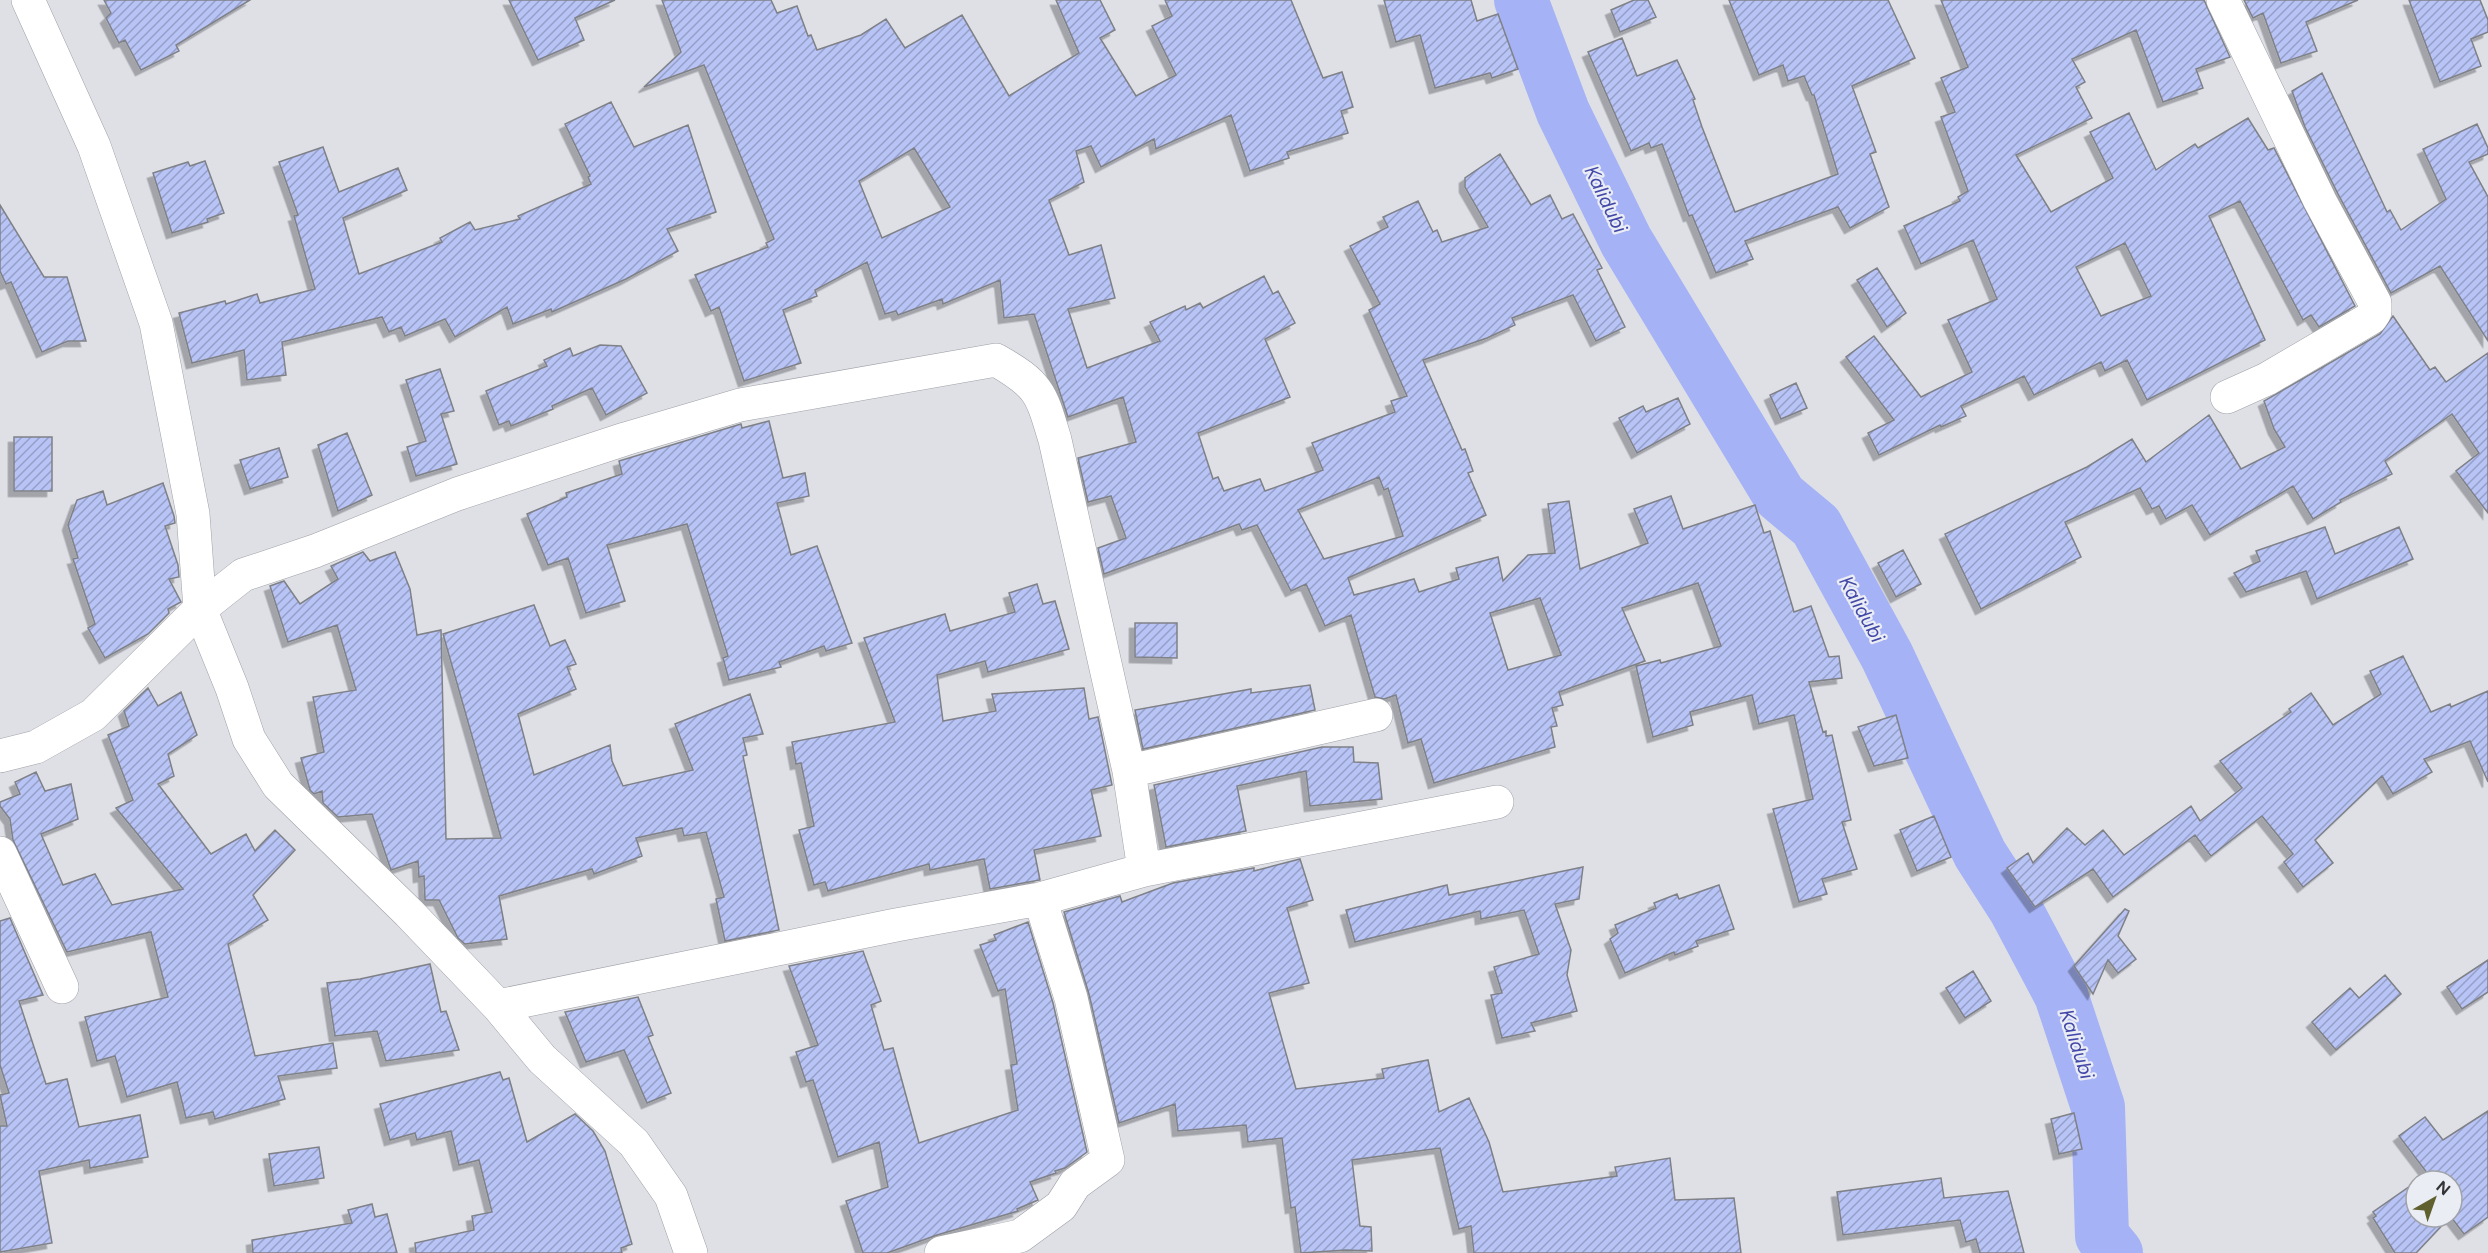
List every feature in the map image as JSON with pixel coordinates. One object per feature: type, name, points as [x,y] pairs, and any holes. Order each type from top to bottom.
[{"type":"street","points":[[0,3],[6,0]]},
{"type":"street","points":[[28,0],[94,146],[156,323],[193,514],[200,609],[232,688],[249,739],[278,785],[409,912],[498,1006],[542,1059],[634,1143],[671,1196],[691,1253]]},
{"type":"street","points":[[2223,0],[2320,201],[2375,303],[2375,312],[2371,318],[2267,380],[2228,397]]},
{"type":"street","points":[[0,756],[36,747],[93,715],[200,609],[243,574],[315,551],[457,494],[625,439],[740,405],[996,360],[1020,373],[1041,395],[1055,440],[1129,771],[1144,870]]},
{"type":"street","points":[[1129,771],[1376,716]]},
{"type":"street","points":[[498,1006],[896,925],[1040,899],[1144,870],[1497,802]]},
{"type":"street","points":[[0,853],[62,987]]},
{"type":"street","points":[[941,1253],[1020,1236],[1061,1206],[1075,1184],[1108,1160],[1071,998],[1040,899]]},
{"type":"building","points":[[104,0],[250,0],[176,45],[179,51],[141,70],[125,40],[119,43],[106,18],[111,13]]},
{"type":"building","points":[[509,0],[615,0],[575,18],[584,40],[538,60]]},
{"type":"building","points":[[662,0],[771,0],[777,13],[797,6],[808,36],[811,35],[817,50],[861,35],[886,19],[905,48],[962,15],[1009,96],[1079,53],[1056,0],[1100,0],[1115,30],[1100,38],[1136,96],[1176,75],[1152,26],[1172,16],[1165,0],[1291,0],[1323,78],[1342,72],[1353,107],[1341,111],[1348,133],[1287,152],[1289,158],[1250,171],[1231,115],[1156,149],[1154,139],[1101,167],[1091,146],[1076,151],[1084,182],[1049,200],[1069,255],[1101,245],[1115,298],[1068,309],[1087,368],[1160,341],[1150,322],[1185,306],[1186,310],[1200,303],[1203,308],[1264,276],[1273,294],[1278,291],[1295,323],[1265,339],[1290,397],[1198,433],[1213,479],[1218,477],[1224,491],[1260,479],[1265,491],[1323,470],[1312,443],[1395,412],[1391,401],[1407,396],[1369,310],[1380,304],[1350,246],[1388,227],[1383,217],[1418,201],[1433,232],[1437,230],[1442,242],[1488,227],[1465,187],[1465,178],[1500,154],[1531,205],[1550,195],[1562,219],[1573,214],[1602,268],[1597,270],[1625,327],[1596,341],[1573,295],[1512,318],[1515,325],[1487,338],[1423,360],[1462,450],[1465,449],[1473,471],[1468,473],[1486,515],[1348,578],[1354,595],[1414,579],[1419,592],[1459,579],[1456,568],[1498,557],[1503,581],[1528,555],[1555,553],[1548,504],[1569,501],[1580,569],[1648,543],[1634,509],[1671,496],[1683,529],[1755,505],[1764,533],[1770,531],[1794,612],[1811,606],[1829,657],[1839,656],[1842,678],[1809,682],[1823,732],[1826,731],[1826,736],[1832,735],[1851,820],[1842,822],[1857,869],[1822,879],[1827,894],[1799,902],[1773,809],[1813,799],[1794,715],[1759,724],[1752,695],[1690,712],[1693,725],[1653,737],[1636,666],[1660,660],[1661,663],[1721,646],[1698,583],[1622,608],[1645,661],[1559,692],[1563,705],[1552,708],[1557,726],[1551,727],[1555,747],[1434,783],[1421,739],[1408,743],[1396,695],[1384,699],[1375,697],[1351,615],[1325,626],[1306,584],[1291,591],[1257,525],[1242,530],[1239,524],[1104,574],[1098,548],[1126,538],[1111,496],[1088,502],[1078,458],[1136,442],[1123,397],[1068,417],[1034,314],[1004,318],[1000,280],[943,304],[942,299],[898,315],[896,311],[885,314],[867,262],[815,290],[817,296],[783,310],[801,363],[744,381],[719,307],[711,311],[695,275],[768,247],[766,243],[774,239],[704,65],[644,87],[681,52]],"holes":[[[914,148],[950,207],[882,238],[859,181]],[[1379,477],[1384,490],[1388,488],[1403,536],[1324,559],[1298,510]],[[1540,598],[1561,655],[1508,670],[1490,613]]]},
{"type":"building","points":[[1384,0],[1471,0],[1477,21],[1498,14],[1518,69],[1492,78],[1490,73],[1435,88],[1420,35],[1396,42]]},
{"type":"building","points":[[1634,0],[1648,0],[1656,17],[1620,32],[1611,10]]},
{"type":"building","points":[[1729,0],[1888,0],[1915,58],[1852,86],[1876,152],[1870,154],[1889,207],[1850,228],[1838,207],[1745,241],[1753,259],[1716,273],[1692,215],[1689,216],[1662,144],[1651,148],[1649,143],[1631,151],[1588,52],[1622,38],[1637,76],[1677,60],[1695,99],[1693,100],[1702,127],[1735,212],[1838,174],[1814,95],[1804,76],[1788,81],[1783,65],[1759,75]]},
{"type":"building","points":[[1941,0],[2204,0],[2230,57],[2196,69],[2203,88],[2163,102],[2136,30],[2072,59],[2085,82],[2076,87],[2092,118],[2016,155],[2051,212],[2113,178],[2090,132],[2129,113],[2156,170],[2195,144],[2198,148],[2248,118],[2268,150],[2274,148],[2355,306],[2319,327],[2311,315],[2303,320],[2240,201],[2209,216],[2265,340],[2147,400],[2127,360],[2105,371],[2101,362],[2034,395],[2024,376],[1961,406],[1966,416],[1941,427],[1940,425],[1879,455],[1868,433],[1894,420],[1846,357],[1874,336],[1921,397],[1972,372],[1948,320],[1997,299],[1973,240],[1921,264],[1904,226],[1960,201],[1958,197],[1968,191],[1941,117],[1955,112],[1941,78],[1968,67]],"holes":[[[2125,243],[2151,296],[2101,316],[2076,267]]]},
{"type":"building","points":[[2244,0],[2358,0],[2306,22],[2317,51],[2281,63],[2263,13],[2253,18]]},
{"type":"building","points":[[2409,0],[2480,0],[2488,20],[2488,32],[2471,39],[2481,66],[2440,82]]},
{"type":"building","points":[[2322,73],[2387,212],[2390,210],[2401,230],[2446,199],[2423,149],[2477,124],[2488,148],[2488,154],[2469,162],[2488,197],[2488,341],[2440,266],[2391,293],[2305,127],[2292,91]]},
{"type":"building","points":[[611,102],[634,147],[688,125],[716,212],[667,229],[678,251],[626,279],[552,312],[551,309],[513,324],[507,307],[455,337],[445,319],[405,336],[401,327],[389,332],[382,317],[282,342],[286,375],[247,380],[244,350],[192,363],[179,313],[225,301],[226,304],[257,294],[260,303],[315,289],[294,216],[298,215],[279,162],[323,147],[339,192],[398,168],[407,190],[343,218],[359,274],[442,242],[440,238],[470,222],[475,230],[520,219],[518,216],[591,184],[588,177],[590,176],[565,124]]},
{"type":"building","points":[[205,161],[224,213],[207,219],[208,222],[172,233],[153,173],[188,162],[190,166]]},
{"type":"building","points":[[0,205],[44,277],[67,277],[86,341],[68,341],[42,352],[11,282],[6,284],[0,271]]},
{"type":"building","points":[[1877,268],[1906,313],[1887,327],[1857,280]]},
{"type":"building","points":[[2393,316],[2430,370],[2435,367],[2446,382],[2488,353],[2488,513],[2456,471],[2479,453],[2452,414],[2385,461],[2392,474],[2340,500],[2341,502],[2313,519],[2293,486],[2210,535],[2192,505],[2166,519],[2159,506],[2152,509],[2140,488],[2065,522],[2081,557],[1981,609],[1945,534],[2087,467],[2132,439],[2146,462],[2209,415],[2241,469],[2285,447],[2274,429],[2264,401],[2380,334]]},
{"type":"building","points":[[600,345],[621,346],[647,393],[606,415],[592,388],[552,406],[553,409],[511,426],[509,421],[499,425],[486,391],[547,366],[544,360],[570,348],[573,356]]},
{"type":"building","points":[[440,369],[454,411],[441,414],[457,464],[416,476],[407,447],[426,441],[406,380]]},
{"type":"building","points":[[1796,383],[1807,408],[1781,419],[1770,395]]},
{"type":"building","points":[[1678,398],[1690,424],[1637,453],[1619,418],[1643,406],[1646,412]]},
{"type":"building","points":[[769,421],[783,478],[805,473],[809,496],[777,503],[791,555],[817,546],[852,643],[826,651],[824,646],[779,662],[781,667],[729,680],[723,658],[728,656],[687,524],[607,545],[625,601],[586,613],[568,558],[548,565],[527,514],[567,497],[566,493],[622,474],[619,461],[741,424],[742,428]]},
{"type":"building","points":[[347,433],[372,495],[338,511],[318,445]]},
{"type":"building","points":[[14,437],[52,437],[52,491],[14,491]]},
{"type":"building","points":[[279,448],[288,477],[250,489],[240,460]]},
{"type":"building","points":[[163,483],[174,516],[175,523],[165,526],[178,565],[179,577],[169,579],[181,602],[168,609],[169,613],[148,634],[105,658],[88,628],[95,624],[73,559],[78,558],[68,525],[77,500],[103,491],[107,505]]},
{"type":"building","points":[[2325,527],[2335,554],[2399,527],[2413,559],[2317,599],[2306,571],[2246,592],[2234,573],[2260,561],[2256,551]]},
{"type":"building","points":[[1903,550],[1921,584],[1896,597],[1878,563]]},
{"type":"building","points":[[363,552],[370,561],[395,552],[410,589],[417,635],[441,630],[446,839],[501,838],[443,634],[534,605],[550,646],[565,640],[576,664],[567,667],[576,689],[518,714],[534,775],[610,745],[612,761],[623,786],[693,770],[675,724],[750,694],[763,734],[743,738],[747,755],[743,756],[779,930],[725,941],[716,899],[724,897],[706,832],[684,836],[682,828],[636,838],[642,856],[594,874],[592,869],[499,896],[507,939],[465,944],[458,938],[439,900],[425,900],[424,876],[419,877],[418,861],[391,870],[372,814],[338,817],[323,803],[322,791],[314,794],[310,790],[301,758],[324,752],[313,697],[356,690],[337,625],[288,642],[270,586],[284,581],[300,604],[338,579],[331,566]]},
{"type":"building","points":[[1037,584],[1043,604],[1055,601],[1069,649],[988,672],[985,661],[937,675],[943,721],[996,711],[992,694],[1084,688],[1089,719],[1098,717],[1112,785],[1091,790],[1101,836],[1034,850],[1040,880],[990,889],[984,859],[930,870],[929,864],[828,891],[825,882],[814,885],[799,830],[814,826],[801,763],[796,764],[792,742],[895,722],[864,638],[945,614],[950,631],[1015,612],[1009,593]]},
{"type":"building","points":[[1135,623],[1177,623],[1177,658],[1135,657]]},
{"type":"building","points":[[2403,656],[2431,712],[2450,704],[2451,707],[2488,691],[2488,782],[2470,741],[2424,759],[2432,772],[2393,794],[2382,776],[2315,840],[2333,863],[2303,887],[2284,862],[2293,854],[2262,816],[2211,856],[2195,835],[2113,897],[2093,869],[2035,907],[2007,868],[2028,853],[2033,863],[2067,828],[2085,845],[2103,830],[2124,855],[2191,806],[2200,821],[2242,788],[2220,761],[2291,712],[2289,709],[2311,693],[2333,725],[2381,694],[2370,671]]},
{"type":"building","points":[[1310,685],[1315,710],[1143,749],[1135,710],[1251,689],[1251,693]]},
{"type":"building","points":[[148,688],[158,706],[181,692],[197,735],[168,754],[174,776],[158,784],[211,854],[246,834],[255,851],[275,830],[295,850],[253,895],[268,920],[228,944],[255,1056],[333,1043],[337,1068],[278,1076],[285,1099],[215,1119],[213,1112],[186,1118],[177,1082],[127,1097],[115,1056],[97,1061],[85,1017],[168,997],[151,932],[67,952],[13,840],[10,819],[0,806],[0,802],[20,794],[15,782],[36,772],[45,791],[71,784],[78,819],[41,834],[63,885],[95,874],[112,905],[183,889],[116,808],[133,800],[108,735],[129,726],[124,711]]},
{"type":"building","points":[[1896,715],[1908,758],[1874,766],[1858,727]]},
{"type":"building","points":[[1322,747],[1353,747],[1354,762],[1378,763],[1382,799],[1310,806],[1306,771],[1237,786],[1246,831],[1166,847],[1154,785]]},
{"type":"building","points":[[1934,816],[1951,857],[1917,871],[1900,830]]},
{"type":"building","points":[[1300,859],[1313,900],[1287,908],[1309,983],[1269,993],[1296,1089],[1384,1078],[1382,1069],[1428,1060],[1439,1112],[1469,1098],[1489,1142],[1503,1192],[1617,1176],[1615,1167],[1670,1158],[1675,1200],[1734,1198],[1741,1253],[1474,1253],[1471,1226],[1459,1229],[1440,1148],[1352,1160],[1360,1226],[1371,1227],[1372,1251],[1301,1253],[1295,1207],[1291,1208],[1282,1138],[1248,1142],[1246,1125],[1178,1131],[1175,1104],[1119,1123],[1089,994],[1064,912],[1120,896],[1122,902],[1173,883],[1254,868],[1254,871]]},
{"type":"building","points":[[1583,867],[1579,899],[1555,904],[1571,950],[1567,975],[1577,1011],[1531,1023],[1535,1031],[1502,1038],[1491,995],[1502,993],[1494,967],[1539,954],[1524,910],[1481,919],[1480,911],[1355,942],[1346,910],[1447,885],[1449,895]]},
{"type":"building","points":[[1719,885],[1734,929],[1696,941],[1698,946],[1675,955],[1674,952],[1625,973],[1610,939],[1618,933],[1615,925],[1656,908],[1654,903],[1677,894],[1679,899]]},
{"type":"building","points":[[2125,909],[2129,911],[2118,936],[2136,959],[2118,973],[2108,960],[2093,994],[2074,966]]},
{"type":"building","points":[[10,918],[43,995],[19,1001],[46,1084],[67,1079],[79,1127],[140,1115],[148,1157],[90,1168],[89,1160],[39,1171],[52,1243],[0,1252],[0,1126],[7,1126],[0,1095],[9,1093],[0,1065],[0,921]]},
{"type":"building","points":[[1028,922],[1053,1003],[1087,1152],[1065,1168],[1055,1171],[1056,1173],[1030,1182],[1038,1200],[1017,1209],[1018,1211],[937,1235],[887,1253],[863,1253],[846,1201],[888,1187],[879,1142],[838,1157],[813,1080],[806,1082],[796,1052],[818,1045],[789,966],[863,951],[881,1001],[871,1005],[884,1050],[893,1048],[919,1143],[1018,1110],[1011,1065],[1017,1064],[1005,989],[998,991],[980,945],[996,940],[994,935]]},
{"type":"building","points":[[2488,960],[2488,992],[2462,1009],[2447,987]]},
{"type":"building","points":[[430,964],[441,1012],[446,1011],[459,1050],[386,1061],[377,1031],[335,1036],[327,983],[360,979]]},
{"type":"building","points":[[1973,971],[1991,1001],[1965,1018],[1946,988]]},
{"type":"building","points":[[2385,975],[2401,994],[2336,1050],[2312,1022],[2350,988],[2359,998]]},
{"type":"building","points":[[638,997],[653,1035],[648,1037],[671,1093],[647,1103],[624,1050],[586,1062],[565,1012]]},
{"type":"building","points":[[500,1072],[503,1080],[509,1078],[527,1142],[575,1114],[593,1131],[605,1151],[632,1244],[621,1248],[622,1253],[416,1253],[415,1243],[474,1230],[472,1216],[492,1212],[479,1160],[459,1165],[451,1131],[417,1140],[415,1133],[390,1140],[380,1104]]},
{"type":"building","points":[[2488,1111],[2488,1217],[2464,1234],[2460,1229],[2464,1229],[2464,1169],[2424,1169],[2399,1136],[2425,1117],[2443,1140]]},
{"type":"building","points":[[2074,1113],[2082,1149],[2059,1154],[2051,1119]]},
{"type":"building","points":[[319,1147],[324,1178],[274,1186],[269,1154]]},
{"type":"building","points":[[1941,1178],[1944,1198],[2008,1191],[2024,1253],[1980,1253],[1976,1239],[1966,1242],[1960,1220],[1843,1235],[1837,1192]]},
{"type":"building","points":[[2404,1190],[2404,1229],[2439,1229],[2416,1253],[2395,1253],[2373,1218],[2376,1216],[2373,1212]]},
{"type":"building","points":[[372,1204],[375,1217],[387,1214],[397,1253],[253,1253],[252,1240],[352,1223],[348,1210]]},
{"type":"waterway","name":"Kalidubi","points":[[1521,0],[1563,112],[1626,241],[1780,496],[1816,526],[1887,656],[1980,854],[2016,910],[2061,995],[2098,1107],[2102,1236],[2116,1253]]}]
